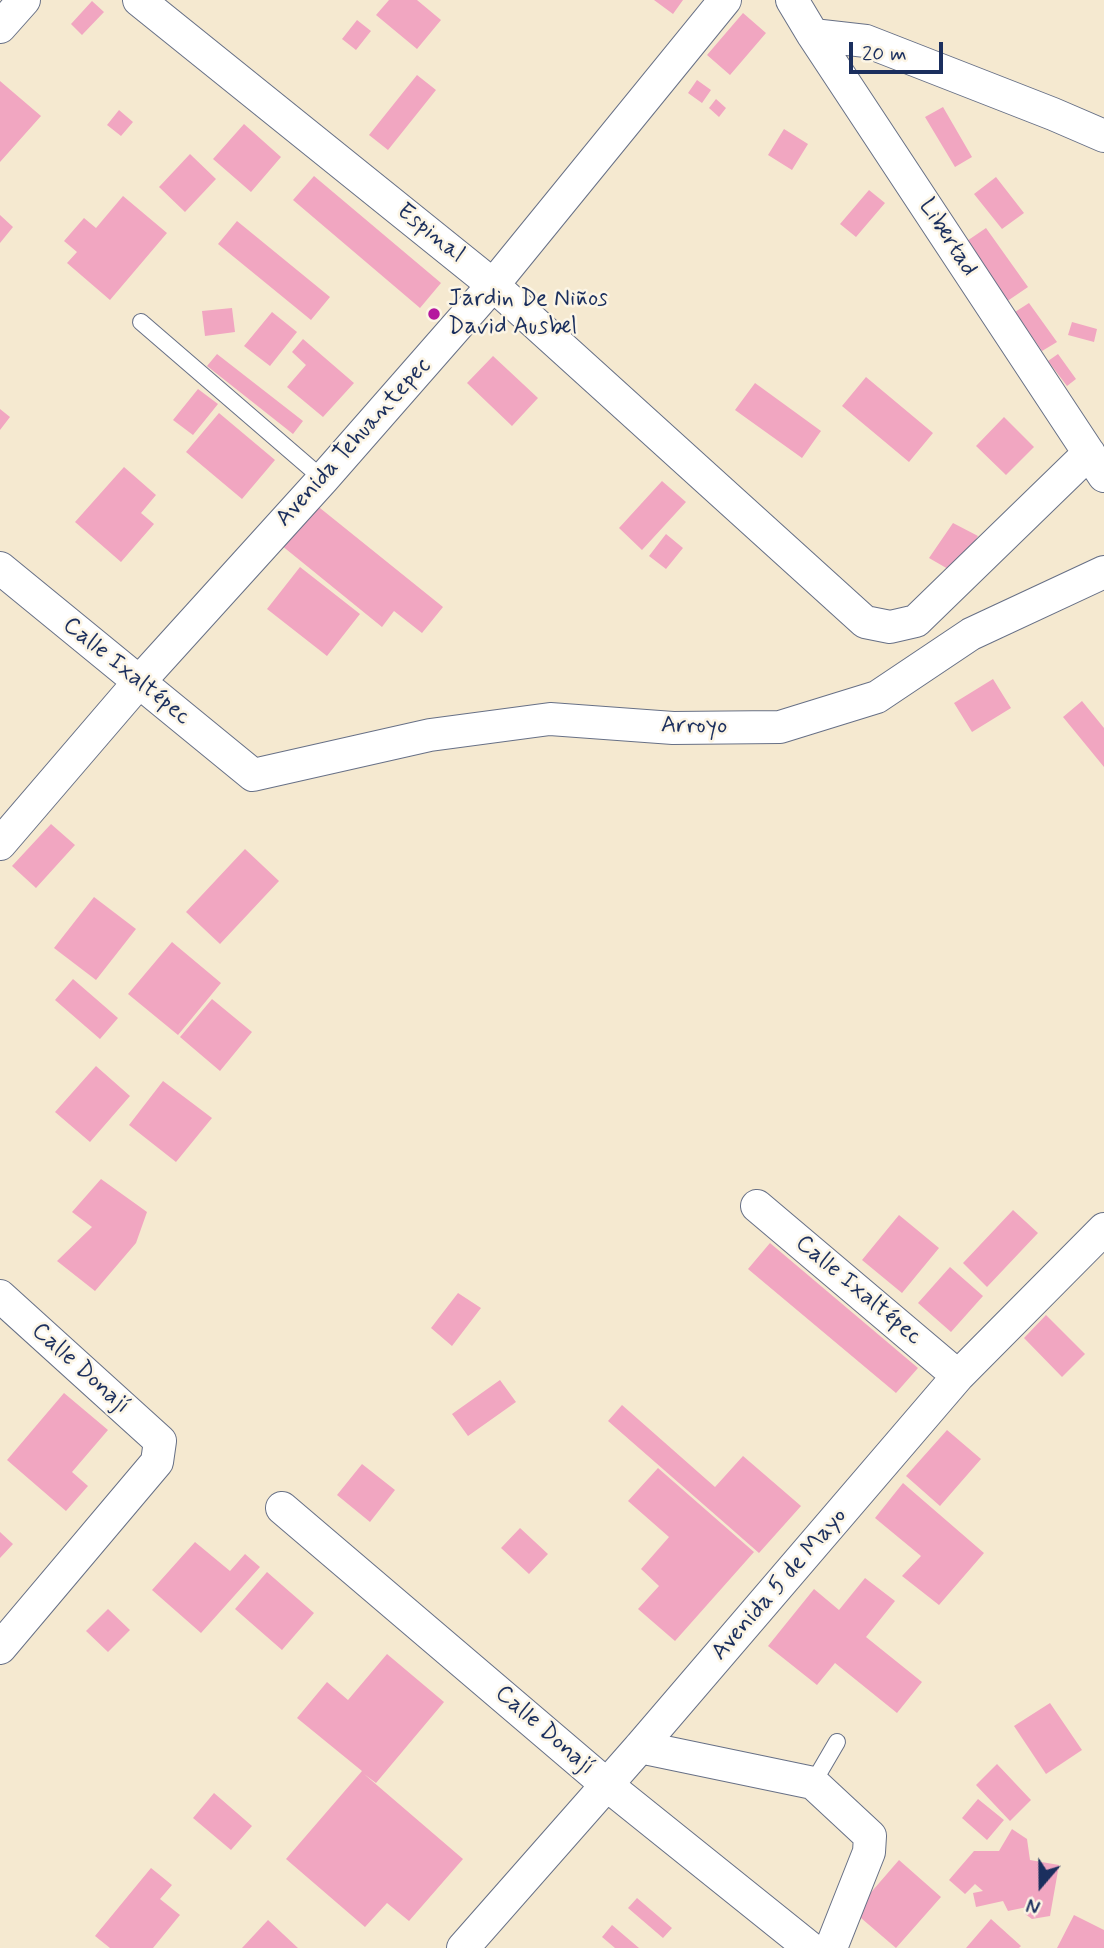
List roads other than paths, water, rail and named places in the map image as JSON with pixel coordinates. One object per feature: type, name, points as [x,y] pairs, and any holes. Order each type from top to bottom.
[{"type":"street","points":[[0,26],[24,0]]},
{"type":"street","name":"Espinal","points":[[139,0],[493,285],[865,622],[890,628],[916,621],[1097,465]]},
{"type":"street","name":"Avenida Tehuantepec","points":[[0,844],[139,682],[323,479],[493,285],[725,0]]},
{"type":"street","name":"Libertad","points":[[792,0],[1097,465]]},
{"type":"street","points":[[813,35],[866,41],[1104,136]]},
{"type":"street","name":"Calle Ixaltépec","points":[[0,568],[253,775]]},
{"type":"street","name":"Arroyo","points":[[253,775],[430,735],[550,719],[673,728],[780,727],[877,697],[971,634],[1104,572]]},
{"type":"street","name":"Calle Ixaltépec","points":[[757,1206],[958,1376]]},
{"type":"street","name":"Avenida 5 de Mayo","points":[[463,1948],[640,1747],[958,1376],[1104,1229]]},
{"type":"street","name":"Calle Donají","points":[[0,1296],[160,1441],[157,1462],[0,1648]]},
{"type":"street","name":"Calle Donají","points":[[282,1507],[607,1785],[810,1948]]},
{"type":"street","points":[[640,1747],[813,1783],[870,1836],[869,1852],[831,1948]]},
{"type":"lane","points":[[141,322],[323,479]]},
{"type":"lane","points":[[813,1783],[837,1742]]},
{"type":"place","name":"Jardin De Niños David Ausbel","points":[[434,314]]}]
